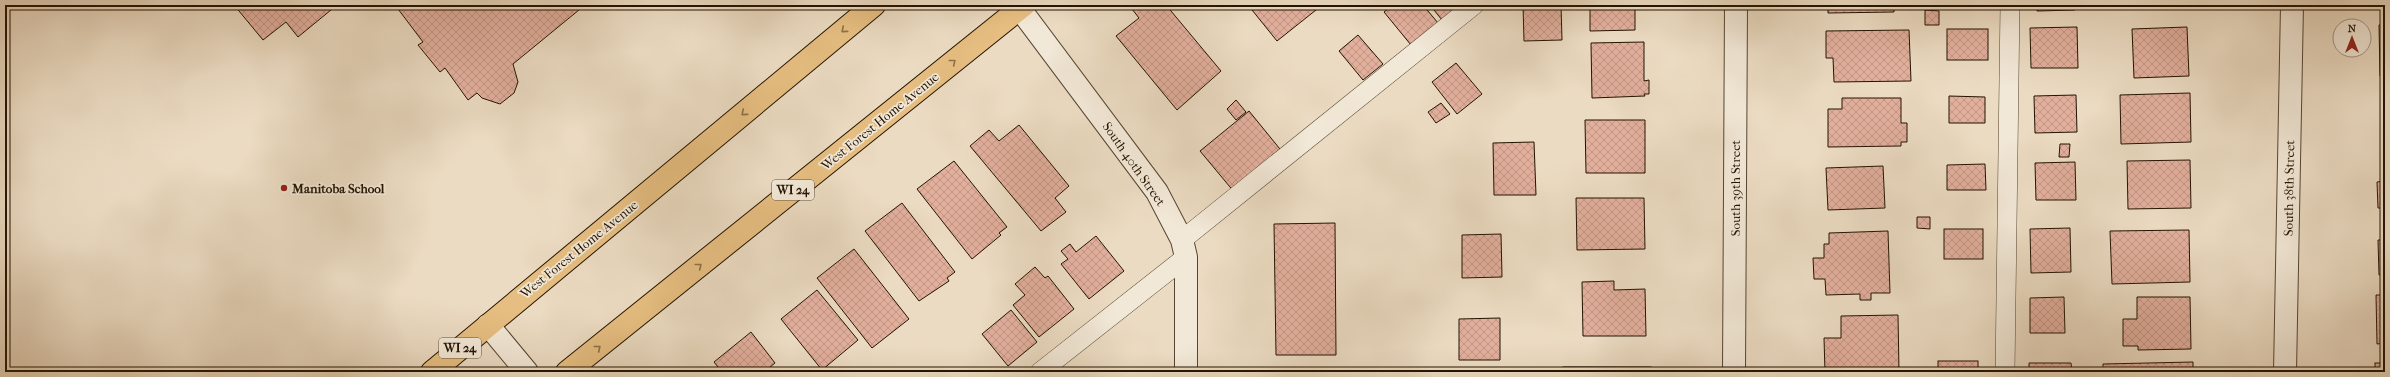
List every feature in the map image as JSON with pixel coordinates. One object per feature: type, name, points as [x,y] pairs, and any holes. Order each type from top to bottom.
[{"type":"main road","name":"West Forest Home Avenue","points":[[432,372],[874,5]]},
{"type":"main road","name":"West Forest Home Avenue","points":[[567,372],[1020,6]]},
{"type":"street","name":"South 39th Street","points":[[1734,372],[1736,5]]},
{"type":"street","name":"South 38th Street","points":[[2285,372],[2292,5]]},
{"type":"street","name":"South 40th Street","points":[[1020,6],[1157,192],[1184,249],[1186,372]]},
{"type":"street","points":[[488,325],[527,372]]},
{"type":"lane","points":[[1040,372],[1474,5]]},
{"type":"lane","points":[[2006,372],[2010,5]]},
{"type":"building","points":[[234,5],[337,5],[298,37],[286,22],[263,40]]},
{"type":"building","points":[[395,5],[585,5],[513,64],[518,82],[514,93],[500,104],[482,98],[477,93],[468,100],[445,68],[440,72],[418,45],[423,42]]},
{"type":"building","points":[[1137,5],[1166,5],[1221,71],[1177,110],[1116,36],[1139,18],[1132,9]]},
{"type":"building","points":[[1248,5],[1320,5],[1321,6],[1277,41]]},
{"type":"building","points":[[1393,5],[1423,5],[1438,23],[1411,45],[1384,12]]},
{"type":"building","points":[[1430,5],[1461,5],[1442,20]]},
{"type":"building","points":[[1523,5],[1561,5],[1562,40],[1524,41]]},
{"type":"building","points":[[1590,5],[1635,5],[1635,30],[1590,31]]},
{"type":"building","points":[[1828,5],[1894,5],[1894,12],[1828,13]]},
{"type":"building","points":[[2037,5],[2075,5],[2075,10],[2037,11]]},
{"type":"building","points":[[1925,10],[1939,11],[1939,25],[1925,25]]},
{"type":"building","points":[[2385,24],[2385,76],[2380,76],[2379,25]]},
{"type":"building","points":[[2077,27],[2078,68],[2031,68],[2030,28]]},
{"type":"building","points":[[2187,27],[2189,76],[2134,78],[2132,29]]},
{"type":"building","points":[[1947,29],[1988,29],[1988,60],[1947,60]]},
{"type":"building","points":[[1909,30],[1911,81],[1834,82],[1833,58],[1826,58],[1826,31]]},
{"type":"building","points":[[1358,35],[1383,64],[1363,80],[1339,51]]},
{"type":"building","points":[[1644,42],[1644,81],[1649,80],[1649,94],[1644,94],[1645,96],[1592,98],[1591,43]]},
{"type":"building","points":[[1456,63],[1482,94],[1457,114],[1432,82]]},
{"type":"building","points":[[2384,92],[2385,92],[2385,140]]},
{"type":"building","points":[[2190,93],[2191,142],[2121,144],[2120,95]]},
{"type":"building","points":[[2076,95],[2077,132],[2035,133],[2034,96]]},
{"type":"building","points":[[1949,96],[1985,97],[1985,123],[1949,123]]},
{"type":"building","points":[[1842,98],[1901,98],[1901,123],[1907,123],[1907,142],[1901,142],[1901,146],[1828,147],[1828,109],[1842,109]]},
{"type":"building","points":[[1236,100],[1246,112],[1236,120],[1227,109]]},
{"type":"building","points":[[1441,103],[1450,114],[1436,123],[1428,112]]},
{"type":"building","points":[[1249,111],[1284,154],[1235,193],[1200,151]]},
{"type":"building","points":[[1585,120],[1645,120],[1645,173],[1586,173]]},
{"type":"building","points":[[1019,125],[1069,186],[1055,198],[1066,212],[1041,231],[970,146],[989,130],[999,141]]},
{"type":"building","points":[[1534,142],[1536,195],[1494,195],[1493,143]]},
{"type":"building","points":[[2060,144],[2070,144],[2069,157],[2059,157]]},
{"type":"building","points":[[2190,160],[2191,208],[2128,209],[2127,161]]},
{"type":"building","points":[[954,161],[1007,227],[999,233],[1001,235],[972,259],[917,189]]},
{"type":"building","points":[[2075,162],[2076,200],[2036,200],[2035,163]]},
{"type":"building","points":[[1985,164],[1986,190],[1947,190],[1947,165]]},
{"type":"building","points":[[1883,166],[1885,208],[1828,210],[1826,168]]},
{"type":"building","points":[[2385,181],[2385,208],[2378,208],[2377,182]]},
{"type":"building","points":[[1576,198],[1644,198],[1645,249],[1577,250]]},
{"type":"building","points":[[902,203],[955,272],[947,278],[949,281],[919,301],[865,231]]},
{"type":"building","points":[[1917,217],[1930,217],[1930,229],[1917,228]]},
{"type":"building","points":[[1335,223],[1336,355],[1276,355],[1274,224]]},
{"type":"building","points":[[2384,225],[2385,275],[2379,275],[2378,240],[2384,240]]},
{"type":"building","points":[[2070,228],[2071,272],[2031,273],[2030,229]]},
{"type":"building","points":[[1944,229],[1983,229],[1983,259],[1944,259]]},
{"type":"building","points":[[2189,230],[2190,282],[2112,284],[2110,231]]},
{"type":"building","points":[[1888,231],[1890,293],[1871,293],[1871,300],[1860,300],[1860,294],[1826,295],[1825,279],[1814,279],[1813,258],[1824,258],[1824,244],[1829,244],[1829,233]]},
{"type":"building","points":[[1501,234],[1502,277],[1462,278],[1462,235]]},
{"type":"building","points":[[1096,236],[1124,271],[1089,299],[1061,264],[1068,259],[1061,251],[1070,244],[1076,252]]},
{"type":"building","points":[[854,249],[909,319],[872,348],[817,278]]},
{"type":"building","points":[[1035,267],[1045,278],[1048,276],[1074,309],[1039,337],[1013,305],[1025,295],[1015,284]]},
{"type":"building","points":[[1614,281],[1614,290],[1645,289],[1646,336],[1583,336],[1582,282]]},
{"type":"building","points":[[817,290],[858,340],[822,370],[781,319]]},
{"type":"building","points":[[2376,295],[2385,295],[2385,343],[2377,344]]},
{"type":"building","points":[[2064,297],[2065,333],[2030,333],[2030,298]]},
{"type":"building","points":[[2137,297],[2190,297],[2191,349],[2138,350],[2138,346],[2123,346],[2123,319],[2137,319]]},
{"type":"building","points":[[1011,310],[1037,342],[1008,366],[982,334]]},
{"type":"building","points":[[1898,315],[1899,372],[1825,372],[1824,338],[1841,338],[1841,316]]},
{"type":"building","points":[[1500,318],[1500,360],[1459,360],[1459,319]]},
{"type":"building","points":[[751,332],[775,363],[764,372],[722,372],[714,362]]},
{"type":"building","points":[[1938,361],[1978,361],[1978,372],[1938,372]]},
{"type":"building","points":[[2193,362],[2193,372],[2103,372],[2103,364]]},
{"type":"building","points":[[2029,363],[2071,363],[2072,372],[2029,372]]},
{"type":"building","points":[[2375,363],[2385,363],[2385,372],[2375,372]]},
{"type":"building","points":[[1563,367],[1651,367],[1651,372],[1563,372]]},
{"type":"place","name":"Manitoba School","points":[[284,188]]}]
